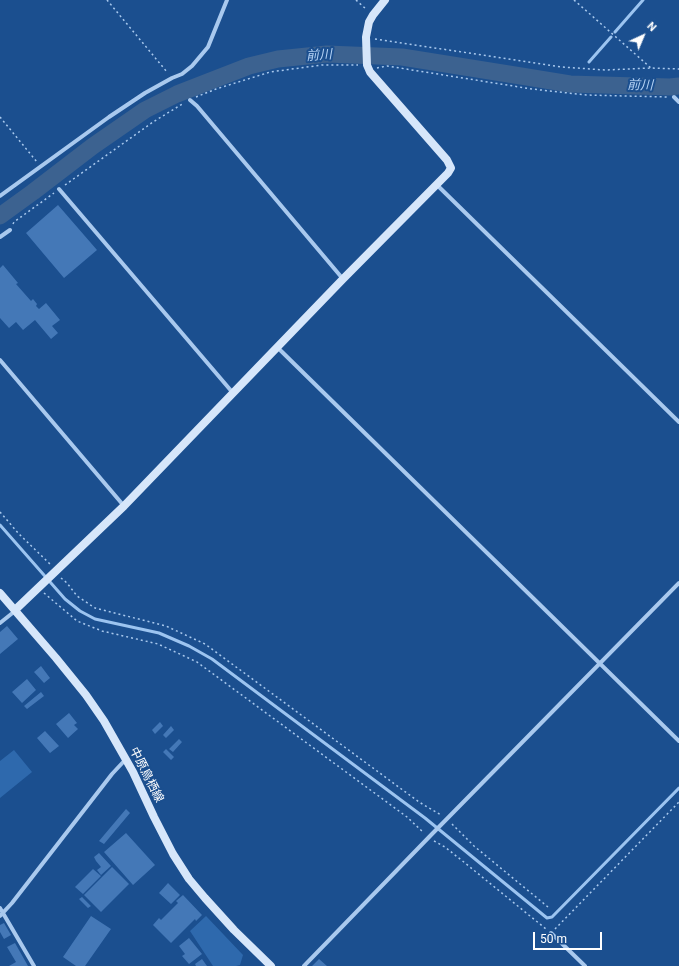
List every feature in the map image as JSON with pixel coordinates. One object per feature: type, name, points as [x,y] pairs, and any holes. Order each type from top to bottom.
[{"type":"street","points":[[0,196],[121,109],[145,93],[182,74],[192,66],[208,47],[227,0]]},
{"type":"street","points":[[0,623],[41,586],[124,506],[343,279],[448,173],[451,168],[447,160],[370,72],[367,65],[366,39],[369,22],[385,0]]},
{"type":"street","points":[[674,97],[679,102]]},
{"type":"street","points":[[190,100],[197,106],[343,279]]},
{"type":"street","points":[[436,185],[679,422]]},
{"type":"street","points":[[59,189],[234,393]]},
{"type":"street","points":[[0,237],[10,230]]},
{"type":"street","points":[[277,347],[679,741]]},
{"type":"street","points":[[0,360],[124,506]]},
{"type":"street","points":[[304,966],[679,583]]},
{"type":"street","name":"中原鳥栖線","points":[[0,593],[86,695],[104,722],[126,759],[173,854],[190,879],[234,930],[271,966]]},
{"type":"street","points":[[2,915],[112,774],[126,759]]},
{"type":"street","points":[[0,908],[2,915],[34,966]]},
{"type":"street","points":[[551,933],[585,966]]},
{"type":"path","points":[[107,0],[172,78]]},
{"type":"path","points":[[356,0],[373,15]]},
{"type":"path","points":[[574,0],[651,68]]},
{"type":"path","points":[[366,39],[562,67],[605,70],[651,68],[679,69]]},
{"type":"path","points":[[10,230],[14,222],[153,122],[190,100],[216,89],[270,72],[322,65],[367,65],[375,68],[387,66],[532,89],[586,95],[674,97]]},
{"type":"path","points":[[0,117],[41,166]]},
{"type":"path","points":[[0,512],[19,534],[51,565],[55,572],[67,583],[77,596],[95,608],[166,626],[206,644],[445,821],[548,907]]},
{"type":"path","points":[[41,586],[45,594],[77,621],[102,631],[158,644],[197,662],[407,817],[429,838],[445,847],[551,933],[679,802]]},
{"type":"shaded area","points":[[14,750],[32,772],[0,798],[0,761]]},
{"type":"shaded area","points":[[206,916],[243,955],[240,965],[213,966],[190,931]]},
{"type":"building","points":[[58,205],[97,250],[64,278],[26,233]]},
{"type":"building","points":[[3,265],[18,283],[16,284],[31,301],[33,299],[39,309],[46,303],[60,320],[52,326],[58,333],[51,339],[35,320],[23,330],[16,322],[9,328],[0,318],[0,268]]},
{"type":"building","points":[[7,626],[18,639],[0,654],[0,632]]},
{"type":"building","points":[[41,666],[50,678],[44,683],[34,672]]},
{"type":"building","points":[[27,679],[36,690],[22,703],[12,692]]},
{"type":"building","points":[[41,692],[44,696],[27,709],[24,706]]},
{"type":"building","points":[[69,713],[77,723],[74,725],[78,729],[68,738],[56,724]]},
{"type":"building","points":[[160,722],[163,726],[155,734],[152,730]]},
{"type":"building","points":[[171,726],[174,730],[166,738],[163,735]]},
{"type":"building","points":[[45,731],[59,746],[50,753],[37,738]]},
{"type":"building","points":[[179,739],[182,742],[173,752],[169,749]]},
{"type":"building","points":[[166,749],[174,757],[171,760],[163,752]]},
{"type":"building","points":[[126,809],[130,813],[104,844],[99,841]]},
{"type":"building","points":[[126,833],[155,865],[133,885],[104,852]]},
{"type":"building","points":[[99,853],[111,866],[101,875],[97,870],[101,867],[94,857]]},
{"type":"building","points":[[112,867],[129,884],[101,912],[84,895]]},
{"type":"building","points":[[93,869],[101,876],[83,894],[75,887]]},
{"type":"building","points":[[168,883],[180,895],[171,904],[159,893]]},
{"type":"building","points":[[183,895],[202,915],[196,921],[195,919],[171,943],[153,925],[159,918],[161,920],[178,903],[176,901]]},
{"type":"building","points":[[82,897],[91,906],[88,908],[79,899]]},
{"type":"building","points":[[91,916],[111,929],[85,966],[76,966],[63,957]]},
{"type":"building","points":[[4,923],[11,935],[4,939],[0,932],[0,925]]},
{"type":"building","points":[[189,938],[202,954],[189,964],[182,956],[185,954],[179,946]]},
{"type":"building","points":[[15,943],[28,966],[9,966],[16,962],[7,947]]},
{"type":"building","points":[[202,959],[207,966],[196,966],[195,964]]},
{"type":"building","points":[[319,959],[327,966],[312,966]]},
{"type":"waterway","points":[[615,32],[643,0]]},
{"type":"waterway","points":[[589,62],[611,37]]},
{"type":"waterway","name":"前川","points":[[0,216],[93,146],[145,110],[177,94],[249,66],[278,59],[327,54],[402,57],[570,84],[679,86]]},
{"type":"waterway","points":[[0,525],[65,599],[80,611],[95,619],[159,633],[189,646],[212,659],[425,818],[547,918],[552,917],[679,788]]}]
